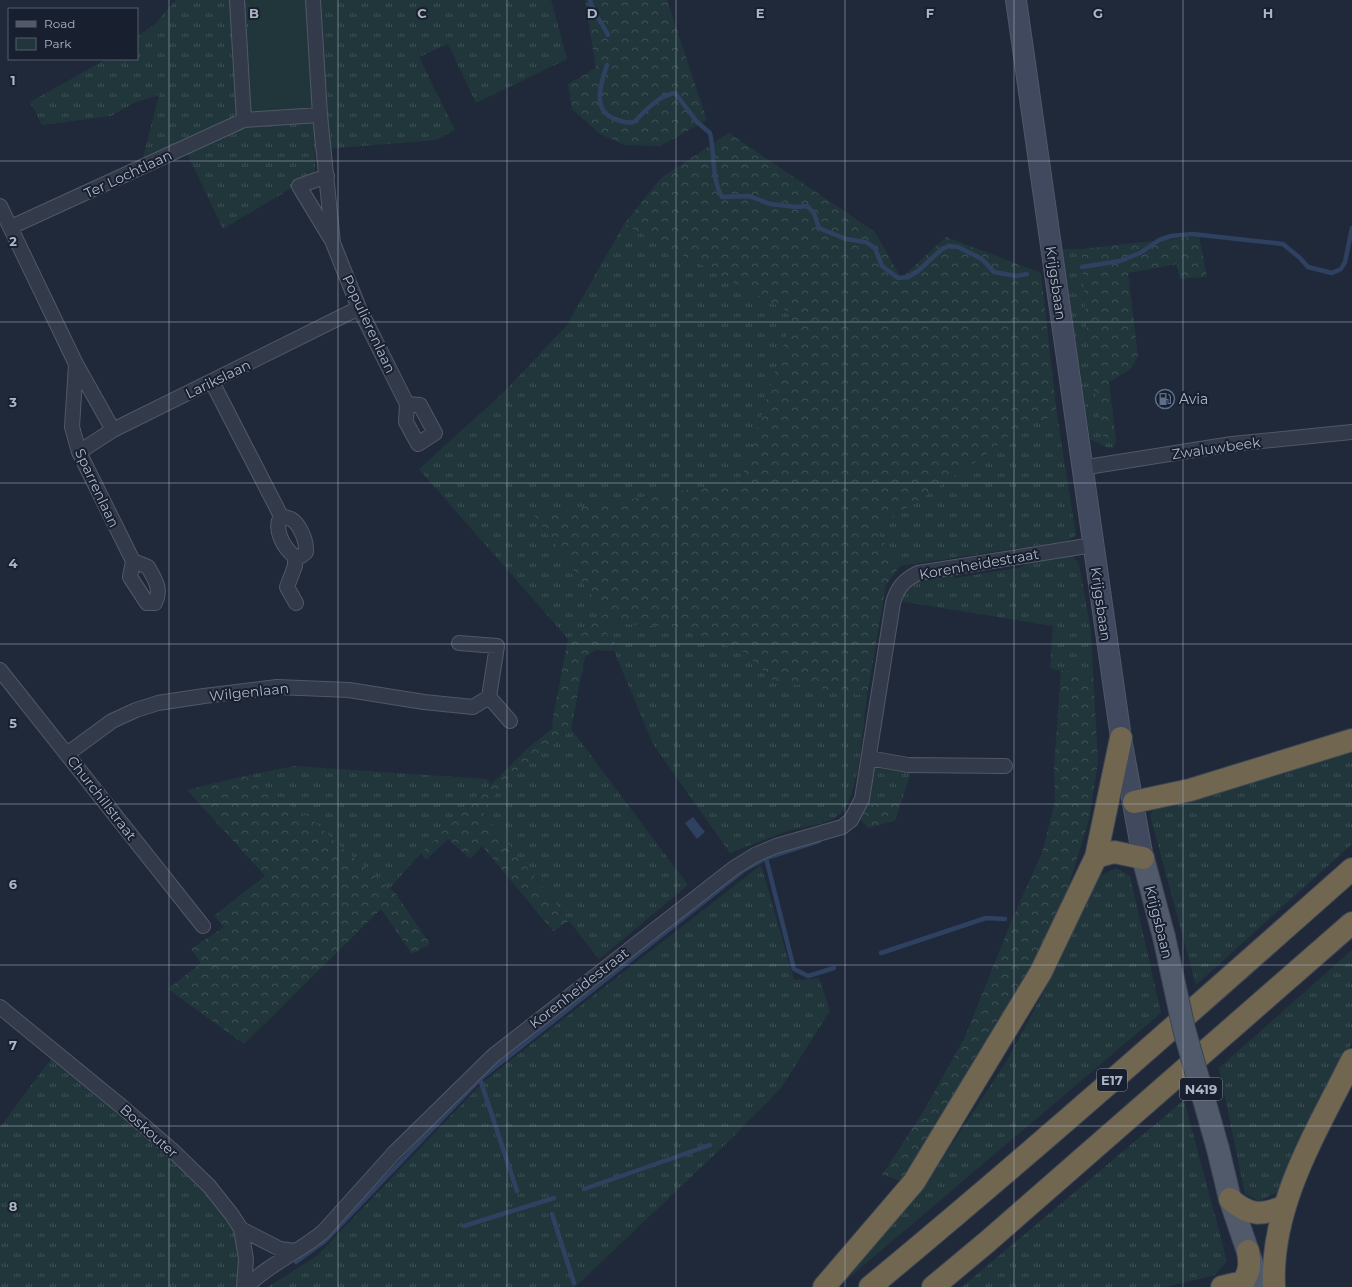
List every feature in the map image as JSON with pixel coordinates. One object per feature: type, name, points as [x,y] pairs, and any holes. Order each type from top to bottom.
[{"type":"highway","points":[[824,1287],[914,1182],[1001,1041],[1041,972],[1096,857],[1121,738]]},
{"type":"highway","points":[[1134,802],[1190,790],[1352,740]]},
{"type":"highway","points":[[1096,857],[1114,852],[1143,858]]},
{"type":"highway","name":"E17","points":[[870,1287],[964,1208],[1232,976],[1352,869]]},
{"type":"highway","points":[[933,1287],[987,1242],[1352,922]]},
{"type":"highway","points":[[1274,1287],[1274,1257],[1285,1206],[1304,1157],[1352,1060]]},
{"type":"highway","points":[[1230,1199],[1240,1208],[1252,1213],[1264,1213],[1285,1206]]},
{"type":"highway","points":[[1222,1287],[1249,1285],[1248,1274],[1250,1265],[1248,1251]]},
{"type":"main road","name":"Krijgsbaan","points":[[1016,0],[1081,468],[1121,738],[1134,802],[1143,858],[1164,937],[1184,1028],[1218,1149],[1230,1199],[1248,1251]]},
{"type":"main road","name":"Krijgsbaan","points":[[1230,1199],[1234,1237],[1249,1285]]},
{"type":"street","points":[[237,0],[244,120]]},
{"type":"street","points":[[313,0],[320,115]]},
{"type":"street","name":"Ter Lochtlaan","points":[[11,227],[244,120],[320,115]]},
{"type":"street","name":"Populierenlaan","points":[[320,115],[324,142],[333,243]]},
{"type":"street","name":"Populierenlaan","points":[[327,176],[299,186],[333,243],[359,308],[407,404]]},
{"type":"street","name":"Sparrenlaan","points":[[0,206],[76,364],[113,430]]},
{"type":"street","name":"Larikslaan","points":[[79,452],[113,430],[359,308]]},
{"type":"street","name":"Sparrenlaan","points":[[76,364],[72,427],[79,452],[133,561]]},
{"type":"street","points":[[212,382],[281,516],[292,520],[297,525],[306,546],[306,552],[301,556],[295,556],[287,550],[280,534],[278,522],[281,516]]},
{"type":"street","name":"Zwaluwbeek","points":[[1081,468],[1232,444],[1352,432]]},
{"type":"street","name":"Korenheidestraat","points":[[245,1287],[258,1275],[294,1251],[310,1243],[324,1232],[394,1153],[494,1055],[734,868],[755,855],[842,827],[851,820],[862,799],[893,603],[896,594],[905,580],[918,573],[1093,545]]},
{"type":"street","points":[[295,556],[295,566],[287,587],[296,603]]},
{"type":"street","points":[[459,643],[497,646],[489,697],[510,721]]},
{"type":"street","name":"Churchillstraat","points":[[0,670],[203,926]]},
{"type":"street","name":"Wilgenlaan","points":[[66,754],[112,721],[136,710],[158,703],[211,695],[277,687],[295,687],[349,690],[424,702],[473,707],[489,697]]},
{"type":"street","points":[[869,758],[908,765],[1005,766]]},
{"type":"street","name":"Boskouter","points":[[0,1007],[121,1106],[172,1150],[209,1186],[232,1214],[241,1229],[246,1259],[245,1287]]},
{"type":"street","points":[[241,1229],[280,1249],[294,1251]]},
{"type":"green space","points":[[176,0],[551,0],[567,59],[476,103],[448,44],[419,57],[455,130],[436,140],[315,150],[315,174],[223,229],[182,143],[142,162],[159,95],[136,102],[111,116],[42,125],[30,102],[105,60],[138,60],[138,36],[156,23]]},
{"type":"green space","points":[[246,0],[308,0],[316,111],[255,114]]},
{"type":"green space","points":[[585,0],[667,0],[707,120],[660,146],[625,145],[600,134],[572,109],[568,84],[596,68]]},
{"type":"green space","points":[[729,133],[875,232],[901,278],[946,237],[1041,273],[1057,415],[1017,429],[980,459],[875,529],[900,566],[886,585],[867,696],[774,681],[744,652],[676,627],[612,623],[607,634],[615,643],[614,651],[595,650],[585,657],[571,729],[510,776],[482,811],[569,921],[553,931],[482,846],[470,859],[448,839],[426,860],[421,853],[527,749],[552,729],[568,639],[605,614],[534,515],[741,481],[793,314],[624,224],[661,178]]},
{"type":"green space","points":[[624,224],[793,313],[741,481],[534,515],[605,614],[568,639],[419,469],[504,392],[567,325]]},
{"type":"green space","points":[[1199,236],[1207,277],[1180,279],[1177,264],[1128,273],[1138,356],[1131,369],[1109,382],[1116,441],[1111,443],[1104,438],[1090,371],[1081,249]]},
{"type":"green space","points":[[1062,249],[1081,249],[1090,371],[1111,443],[1116,441],[1114,448],[1105,447],[1090,439]]},
{"type":"green space","points":[[1057,415],[1076,535],[1067,541],[900,566],[875,529],[980,459],[1017,429]]},
{"type":"green space","points":[[1071,554],[1079,564],[1091,631],[1093,672],[1061,671],[1050,668],[1053,626],[899,601],[901,594],[920,576],[948,573],[955,578],[1022,567],[1029,560]]},
{"type":"green space","points":[[612,623],[676,627],[744,652],[774,681],[867,696],[860,759],[852,792],[847,805],[840,814],[828,821],[785,832],[730,853],[653,744],[614,651],[615,643],[607,634]]},
{"type":"green space","points":[[1061,671],[1093,672],[1098,762],[1089,820],[1064,901],[997,1034],[902,1181],[882,1175],[923,1112],[965,1037],[1011,922],[1042,853],[1055,802],[1054,767]]},
{"type":"green space","points":[[571,729],[688,885],[599,959],[482,811],[510,776]]},
{"type":"green space","points":[[1352,748],[1352,844],[1196,985],[1150,815],[1158,804]]},
{"type":"green space","points":[[294,766],[486,779],[491,784],[421,853],[390,888],[335,842],[314,821],[244,776]]},
{"type":"green space","points":[[875,766],[911,772],[903,797],[865,807]]},
{"type":"green space","points":[[244,776],[314,821],[335,842],[390,888],[396,894],[430,944],[412,954],[381,909],[244,1044],[168,989],[201,963],[191,949],[224,927],[214,916],[265,876],[187,790]]},
{"type":"green space","points":[[903,797],[895,821],[868,828],[860,819],[865,807]]},
{"type":"green space","points":[[761,865],[794,980],[819,978],[830,1011],[781,1088],[731,1139],[575,1287],[268,1287],[317,1256],[484,1081]]},
{"type":"green space","points":[[1117,868],[1130,876],[1161,1013],[838,1287],[940,1162],[1008,1059],[1062,957],[1096,877]]},
{"type":"green space","points":[[1352,950],[1352,1043],[1278,1192],[1259,1201],[1245,1194],[1219,1068]]},
{"type":"green space","points":[[51,1059],[157,1147],[217,1205],[230,1224],[237,1247],[237,1287],[0,1287],[0,1127]]},
{"type":"green space","points":[[1184,1100],[1227,1261],[1215,1275],[1166,1287],[962,1287]]},
{"type":"water","points":[[693,817],[705,832],[697,839],[685,823]]},
{"type":"waterway","name":"Zwaluwbeek","points":[[590,0],[593,10],[608,35]]},
{"type":"waterway","name":"Zwaluwbeek","points":[[607,65],[602,80],[600,103],[608,115],[624,122],[633,122],[636,121],[657,100],[675,93],[697,122],[710,133],[716,182],[722,197],[749,196],[770,204],[797,207],[807,206],[814,213],[819,228],[846,239],[866,242],[875,248],[882,266],[898,278],[908,277],[918,271],[942,249],[949,246],[958,247],[982,259],[994,272],[1016,276],[1027,274]]},
{"type":"waterway","name":"Zwaluwbeek","points":[[1082,267],[1120,261],[1140,253],[1159,240],[1171,236],[1192,234],[1283,244],[1300,258],[1308,267],[1332,273],[1341,269],[1345,262],[1352,228]]},
{"type":"waterway","points":[[296,1262],[325,1241],[480,1079],[744,870],[766,858],[819,841]]},
{"type":"waterway","points":[[766,858],[794,969],[808,976],[834,968]]},
{"type":"waterway","points":[[881,953],[986,918],[1005,919]]},
{"type":"waterway","points":[[480,1079],[517,1191]]},
{"type":"waterway","points":[[584,1189],[710,1145]]},
{"type":"waterway","points":[[464,1226],[554,1198]]},
{"type":"waterway","points":[[552,1214],[574,1283]]},
{"type":"place","name":"Avia","points":[[1165,399]]}]
